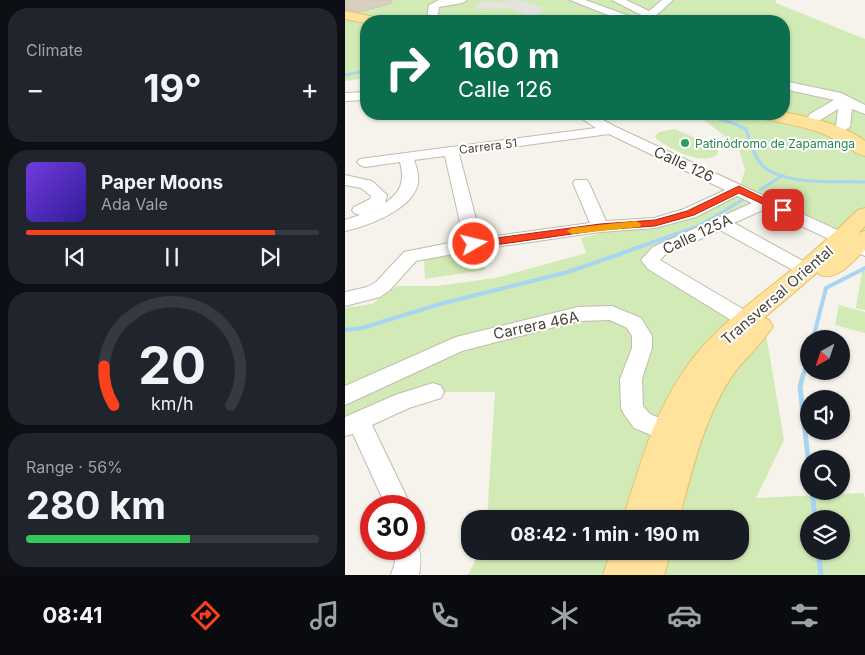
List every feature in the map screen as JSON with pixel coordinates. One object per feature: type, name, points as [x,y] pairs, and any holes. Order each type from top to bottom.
[{"type":"main road","points":[[345,15],[360,18]]},
{"type":"main road","points":[[345,20],[360,24]]},
{"type":"main road","points":[[790,112],[843,127],[865,138]]},
{"type":"main road","points":[[790,120],[830,130],[865,150]]},
{"type":"main road","name":"Transversal Oriental","points":[[643,510],[676,435],[698,409],[716,376],[744,341],[857,243],[865,214]]},
{"type":"main road","name":"Transversal Oriental","points":[[664,510],[682,397],[699,371],[720,343],[806,270],[857,243]]},
{"type":"main road","points":[[620,575],[625,560]]},
{"type":"main road","points":[[647,575],[651,560]]},
{"type":"street","points":[[433,15],[434,5],[447,1],[462,0]]},
{"type":"street","points":[[575,0],[626,15]]},
{"type":"street","points":[[617,0],[635,15]]},
{"type":"street","points":[[646,15],[668,0]]},
{"type":"street","points":[[790,86],[836,96],[846,110],[843,127]]},
{"type":"street","points":[[345,97],[360,96]]},
{"type":"street","points":[[815,118],[831,106],[842,102],[865,110]]},
{"type":"street","name":"Calle 126","points":[[593,120],[857,243]]},
{"type":"street","name":"Carrera 51","points":[[365,162],[611,130]]},
{"type":"street","points":[[451,151],[474,244]]},
{"type":"street","points":[[345,226],[396,203],[408,190],[410,181],[406,157]]},
{"type":"street","points":[[345,180],[366,184],[379,195],[378,200],[371,206],[345,216]]},
{"type":"street","points":[[581,183],[600,227]]},
{"type":"street","points":[[345,299],[373,292],[383,286],[410,256],[474,244],[600,227],[664,221],[690,213],[739,189]]},
{"type":"street","name":"Calle 125A","points":[[746,320],[654,265],[650,260],[659,251],[767,202]]},
{"type":"street","points":[[720,223],[806,270]]},
{"type":"street","name":"Carrera 46A","points":[[345,396],[456,345],[578,314],[612,313],[634,323],[642,336],[642,348],[631,379],[632,408],[642,421],[676,435]]},
{"type":"street","points":[[392,495],[352,424],[403,401],[433,392]]},
{"type":"street","points":[[405,575],[408,560]]},
{"type":"green space","points":[[345,0],[776,0],[776,3],[865,39],[865,250],[762,200],[697,227],[661,260],[764,323],[784,440],[756,498],[800,496],[800,500],[850,500],[850,494],[863,493],[865,498],[865,575],[468,575],[476,560],[749,560],[749,510],[488,510],[495,392],[433,392],[345,427],[345,308],[372,304],[397,286],[437,286],[495,278],[586,253],[581,238],[637,224],[655,223],[739,189],[745,170],[738,146],[704,120],[790,120],[790,15],[360,15],[360,79],[345,81]]},
{"type":"green space","name":"Patinódromo de Zapamanga","points":[[675,129],[711,145],[717,149],[718,154],[704,159],[695,158],[678,152],[656,139],[655,136],[659,132]]},
{"type":"green space","points":[[482,250],[485,270],[425,279],[424,259]]},
{"type":"green space","points":[[862,271],[865,271],[865,310],[856,308]]},
{"type":"green space","points":[[839,305],[865,312],[865,333],[835,325]]},
{"type":"shaded area","points":[[519,0],[543,7],[540,14],[528,15],[511,8],[478,9],[474,7],[482,1],[501,3]]},
{"type":"building","points":[[345,0],[392,0],[392,3],[360,12],[345,9]]},
{"type":"waterway","points":[[345,75],[360,72]]},
{"type":"waterway","points":[[723,120],[746,129],[754,153],[762,165],[771,172],[782,176]]},
{"type":"waterway","points":[[760,190],[782,176]]},
{"type":"waterway","points":[[782,176],[811,181],[865,182]]},
{"type":"waterway","points":[[709,220],[744,199]]},
{"type":"waterway","points":[[345,330],[362,328],[440,304],[568,272],[697,227],[711,219]]},
{"type":"waterway","points":[[815,330],[826,288],[865,268]]},
{"type":"waterway","points":[[802,380],[800,387],[807,450]]},
{"type":"waterway","points":[[813,500],[814,510]]},
{"type":"waterway","points":[[819,560],[821,575]]},
{"type":"slow traffic","points":[[572,231],[636,224]]},
{"type":"place","name":"Patinódromo de Zapamanga","points":[[685,143]]},
{"type":"route","points":[[474,244],[600,227],[655,223],[690,213],[718,201],[739,189],[783,210]]}]
